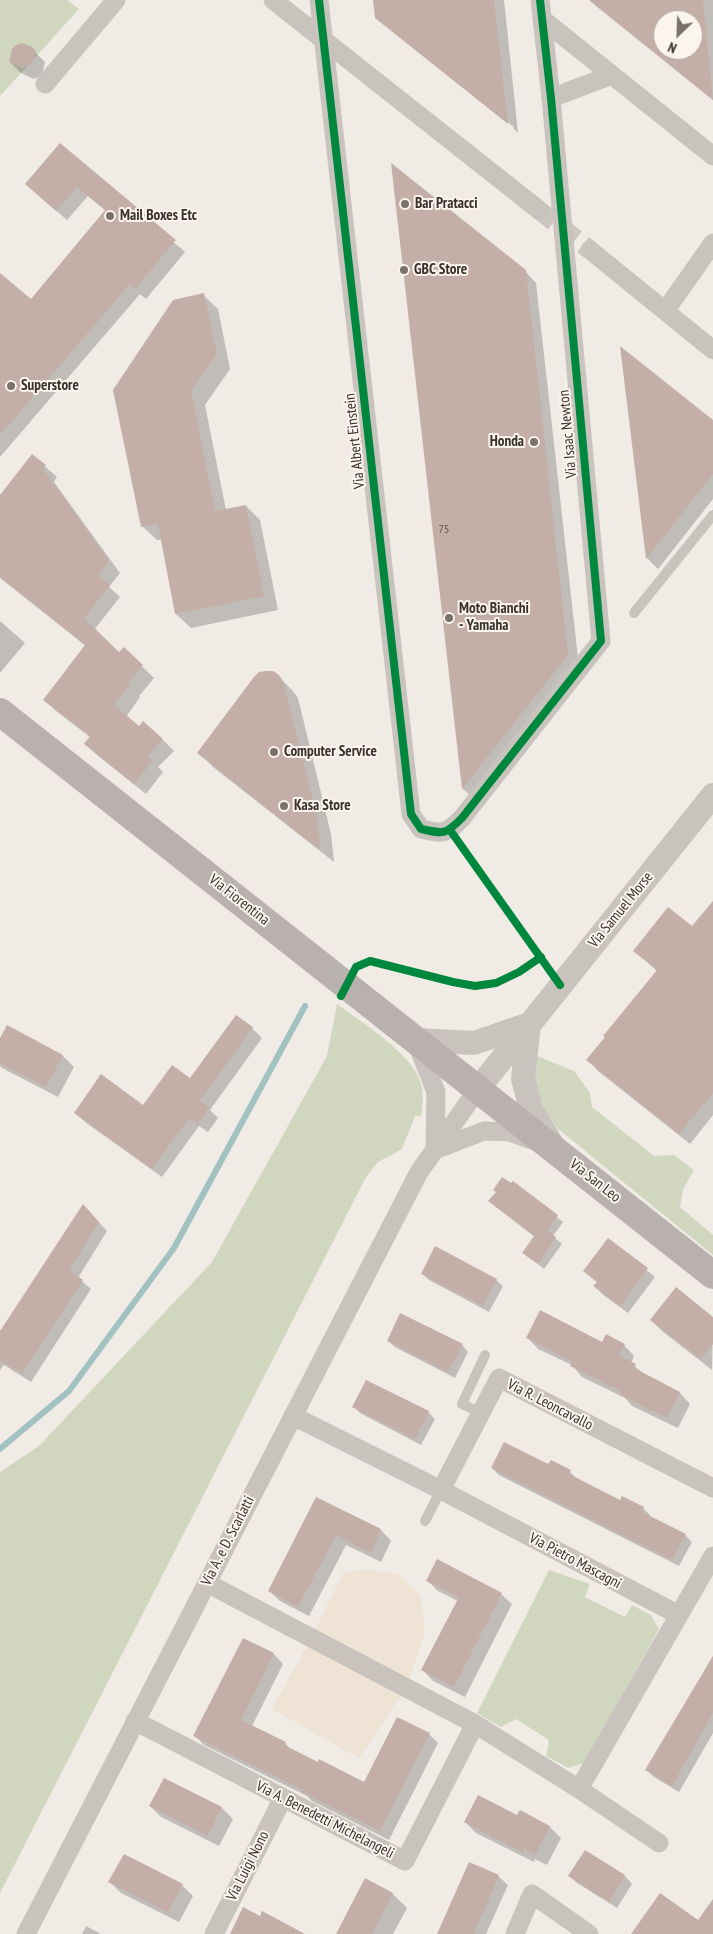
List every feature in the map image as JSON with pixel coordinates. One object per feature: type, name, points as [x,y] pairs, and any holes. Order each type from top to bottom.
[{"type":"main road","name":"Via Fiorentina","points":[[0,712],[478,1089]]},
{"type":"main road","name":"Via San Leo","points":[[478,1089],[713,1275]]},
{"type":"street","points":[[45,84],[116,0]]},
{"type":"street","points":[[273,0],[539,210]]},
{"type":"street","name":"Via Albert Einstein","points":[[319,0],[411,814],[421,829],[440,833],[450,830],[462,818]]},
{"type":"street","name":"Via Isaac Newton","points":[[462,818],[601,641],[551,98],[540,0]]},
{"type":"street","points":[[542,19],[713,156]]},
{"type":"street","points":[[551,98],[612,75]]},
{"type":"street","points":[[664,311],[713,243]]},
{"type":"street","points":[[590,250],[713,350]]},
{"type":"street","name":"Via Samuel Morse","points":[[478,1089],[713,795]]},
{"type":"street","points":[[529,1024],[523,1079],[531,1109],[554,1149],[510,1132],[484,1131],[435,1150],[436,1092],[416,1040],[474,1043],[529,1024]]},
{"type":"street","name":"Via A. e D. Scarlatti","points":[[26,1934],[419,1172],[478,1089]]},
{"type":"street","name":"Via R. Leoncavallo","points":[[441,1490],[499,1378],[713,1488]]},
{"type":"street","name":"Via Pietro Mascagni","points":[[293,1416],[441,1490],[679,1616]]},
{"type":"street","points":[[579,1789],[713,1556]]},
{"type":"street","points":[[207,1583],[475,1724],[579,1789],[659,1844]]},
{"type":"street","name":"Via A. Benedetti Michelangeli","points":[[135,1722],[405,1861],[475,1724]]},
{"type":"street","name":"Via Luigi Nono","points":[[214,1934],[283,1798]]},
{"type":"street","points":[[515,1934],[532,1894],[589,1934]]},
{"type":"lane","points":[[634,613],[713,515]]},
{"type":"lane","points":[[481,1413],[462,1404],[485,1355]]},
{"type":"lane","points":[[425,1521],[441,1490]]},
{"type":"green space","points":[[0,0],[67,0],[79,9],[0,96]]},
{"type":"green space","points":[[337,1004],[396,1049],[415,1070],[422,1089],[423,1103],[421,1116],[415,1116],[402,1149],[378,1162],[366,1177],[0,1893],[0,1472],[39,1446],[212,1262],[327,1056]]},
{"type":"green space","points":[[532,1054],[574,1071],[590,1093],[592,1107],[654,1156],[674,1155],[694,1170],[683,1189],[680,1207],[713,1235],[713,1255],[557,1128],[544,1108],[534,1085]]},
{"type":"green space","points":[[549,1570],[590,1584],[585,1597],[625,1617],[632,1605],[651,1615],[659,1629],[584,1763],[568,1768],[546,1756],[549,1740],[516,1719],[501,1727],[477,1713]]},
{"type":"shaded area","points":[[367,1569],[400,1575],[421,1596],[425,1634],[406,1688],[359,1758],[272,1709],[311,1638],[343,1573]]},
{"type":"building","points":[[373,0],[494,0],[508,124],[375,18]]},
{"type":"building","points":[[589,0],[703,0],[713,100],[663,60],[703,60],[703,10],[653,10],[653,52]]},
{"type":"building","points":[[22,43],[35,50],[31,64],[23,68],[9,62],[12,49]]},
{"type":"building","points":[[60,143],[176,240],[135,289],[129,285],[0,435],[0,273],[31,299],[105,210],[77,187],[56,211],[25,184]]},
{"type":"building","points":[[391,163],[526,270],[568,655],[462,789]]},
{"type":"building","points":[[204,293],[217,354],[191,390],[215,511],[246,505],[264,596],[175,614],[158,524],[141,527],[113,390],[173,300]]},
{"type":"building","points":[[620,346],[713,420],[713,474],[646,559]]},
{"type":"building","points":[[32,454],[46,465],[43,469],[109,561],[98,576],[110,585],[84,618],[119,652],[124,647],[143,665],[114,705],[139,726],[143,721],[163,739],[147,756],[153,760],[134,784],[84,744],[90,736],[43,700],[85,645],[0,577],[0,495]]},
{"type":"building","points":[[273,671],[279,675],[284,683],[317,818],[321,850],[197,753],[254,677],[259,672]]},
{"type":"building","points":[[713,901],[713,1093],[679,1134],[586,1060],[605,1037],[603,1036],[657,970],[633,951],[668,907],[692,926]]},
{"type":"building","points":[[236,1015],[253,1027],[200,1101],[209,1108],[198,1124],[189,1118],[152,1169],[74,1113],[101,1074],[143,1105],[172,1065],[190,1078]]},
{"type":"building","points":[[7,1025],[63,1055],[46,1087],[0,1063],[0,1038]]},
{"type":"building","points":[[502,1177],[511,1183],[513,1181],[558,1215],[547,1231],[556,1237],[538,1264],[522,1253],[534,1236],[488,1201],[496,1192],[493,1190]]},
{"type":"building","points":[[83,1204],[99,1222],[69,1270],[83,1280],[22,1374],[0,1360],[0,1331]]},
{"type":"building","points":[[608,1238],[648,1268],[620,1306],[593,1286],[597,1282],[583,1271]]},
{"type":"building","points":[[435,1246],[497,1279],[483,1306],[421,1274]]},
{"type":"building","points":[[676,1287],[713,1317],[713,1344],[701,1359],[650,1320]]},
{"type":"building","points":[[540,1310],[602,1342],[606,1334],[625,1344],[619,1355],[636,1364],[634,1368],[680,1392],[667,1418],[620,1395],[622,1392],[570,1366],[572,1361],[526,1338]]},
{"type":"building","points":[[400,1313],[463,1344],[448,1372],[387,1341]]},
{"type":"building","points":[[366,1380],[429,1411],[415,1439],[352,1407]]},
{"type":"building","points":[[504,1442],[548,1464],[551,1460],[571,1470],[569,1474],[620,1500],[622,1496],[644,1507],[642,1512],[686,1534],[672,1560],[491,1468]]},
{"type":"building","points":[[316,1497],[381,1529],[371,1553],[336,1535],[298,1607],[268,1591]]},
{"type":"building","points":[[437,1559],[502,1593],[454,1687],[421,1670],[459,1597],[426,1581]]},
{"type":"building","points":[[243,1638],[274,1653],[241,1720],[286,1742],[284,1745],[318,1762],[319,1759],[364,1782],[397,1717],[430,1733],[380,1831],[302,1792],[303,1790],[193,1736]]},
{"type":"building","points":[[713,1656],[713,1713],[672,1786],[645,1770]]},
{"type":"building","points":[[164,1778],[222,1807],[208,1836],[149,1806]]},
{"type":"building","points":[[478,1795],[517,1815],[520,1810],[550,1826],[535,1855],[524,1849],[523,1852],[464,1822]]},
{"type":"building","points":[[585,1850],[625,1875],[609,1902],[568,1876]]},
{"type":"building","points":[[124,1854],[183,1884],[168,1912],[108,1882]]},
{"type":"building","points":[[469,1862],[499,1875],[474,1934],[437,1934]]},
{"type":"building","points":[[365,1878],[393,1893],[372,1934],[336,1934]]},
{"type":"building","points":[[660,1893],[698,1920],[713,1899],[713,1934],[631,1934]]},
{"type":"building","points":[[243,1907],[260,1916],[262,1911],[305,1934],[230,1934]]},
{"type":"waterway","points":[[0,1449],[69,1391],[174,1248],[305,1006]]},
{"type":"tunnel","points":[[539,210],[590,250]]},
{"type":"cycle path","points":[[319,0],[411,814],[421,829],[435,832],[444,832],[452,828],[462,818],[601,641],[551,98],[540,0]]},
{"type":"cycle path","points":[[450,830],[560,985]]},
{"type":"cycle path","points":[[341,996],[356,967],[370,961],[475,986],[496,983],[519,972],[541,957]]},
{"type":"place","name":"Bar Pratacci","points":[[405,204]]},
{"type":"place","name":"Mail Boxes Etc","points":[[110,216]]},
{"type":"place","name":"GBC Store","points":[[404,270]]},
{"type":"place","name":"Superstore","points":[[11,386]]},
{"type":"place","name":"Honda","points":[[534,442]]},
{"type":"place","name":"Moto Bianchi - Yamaha","points":[[449,618]]},
{"type":"place","name":"Computer Service","points":[[274,752]]},
{"type":"place","name":"Kasa Store","points":[[284,806]]}]
